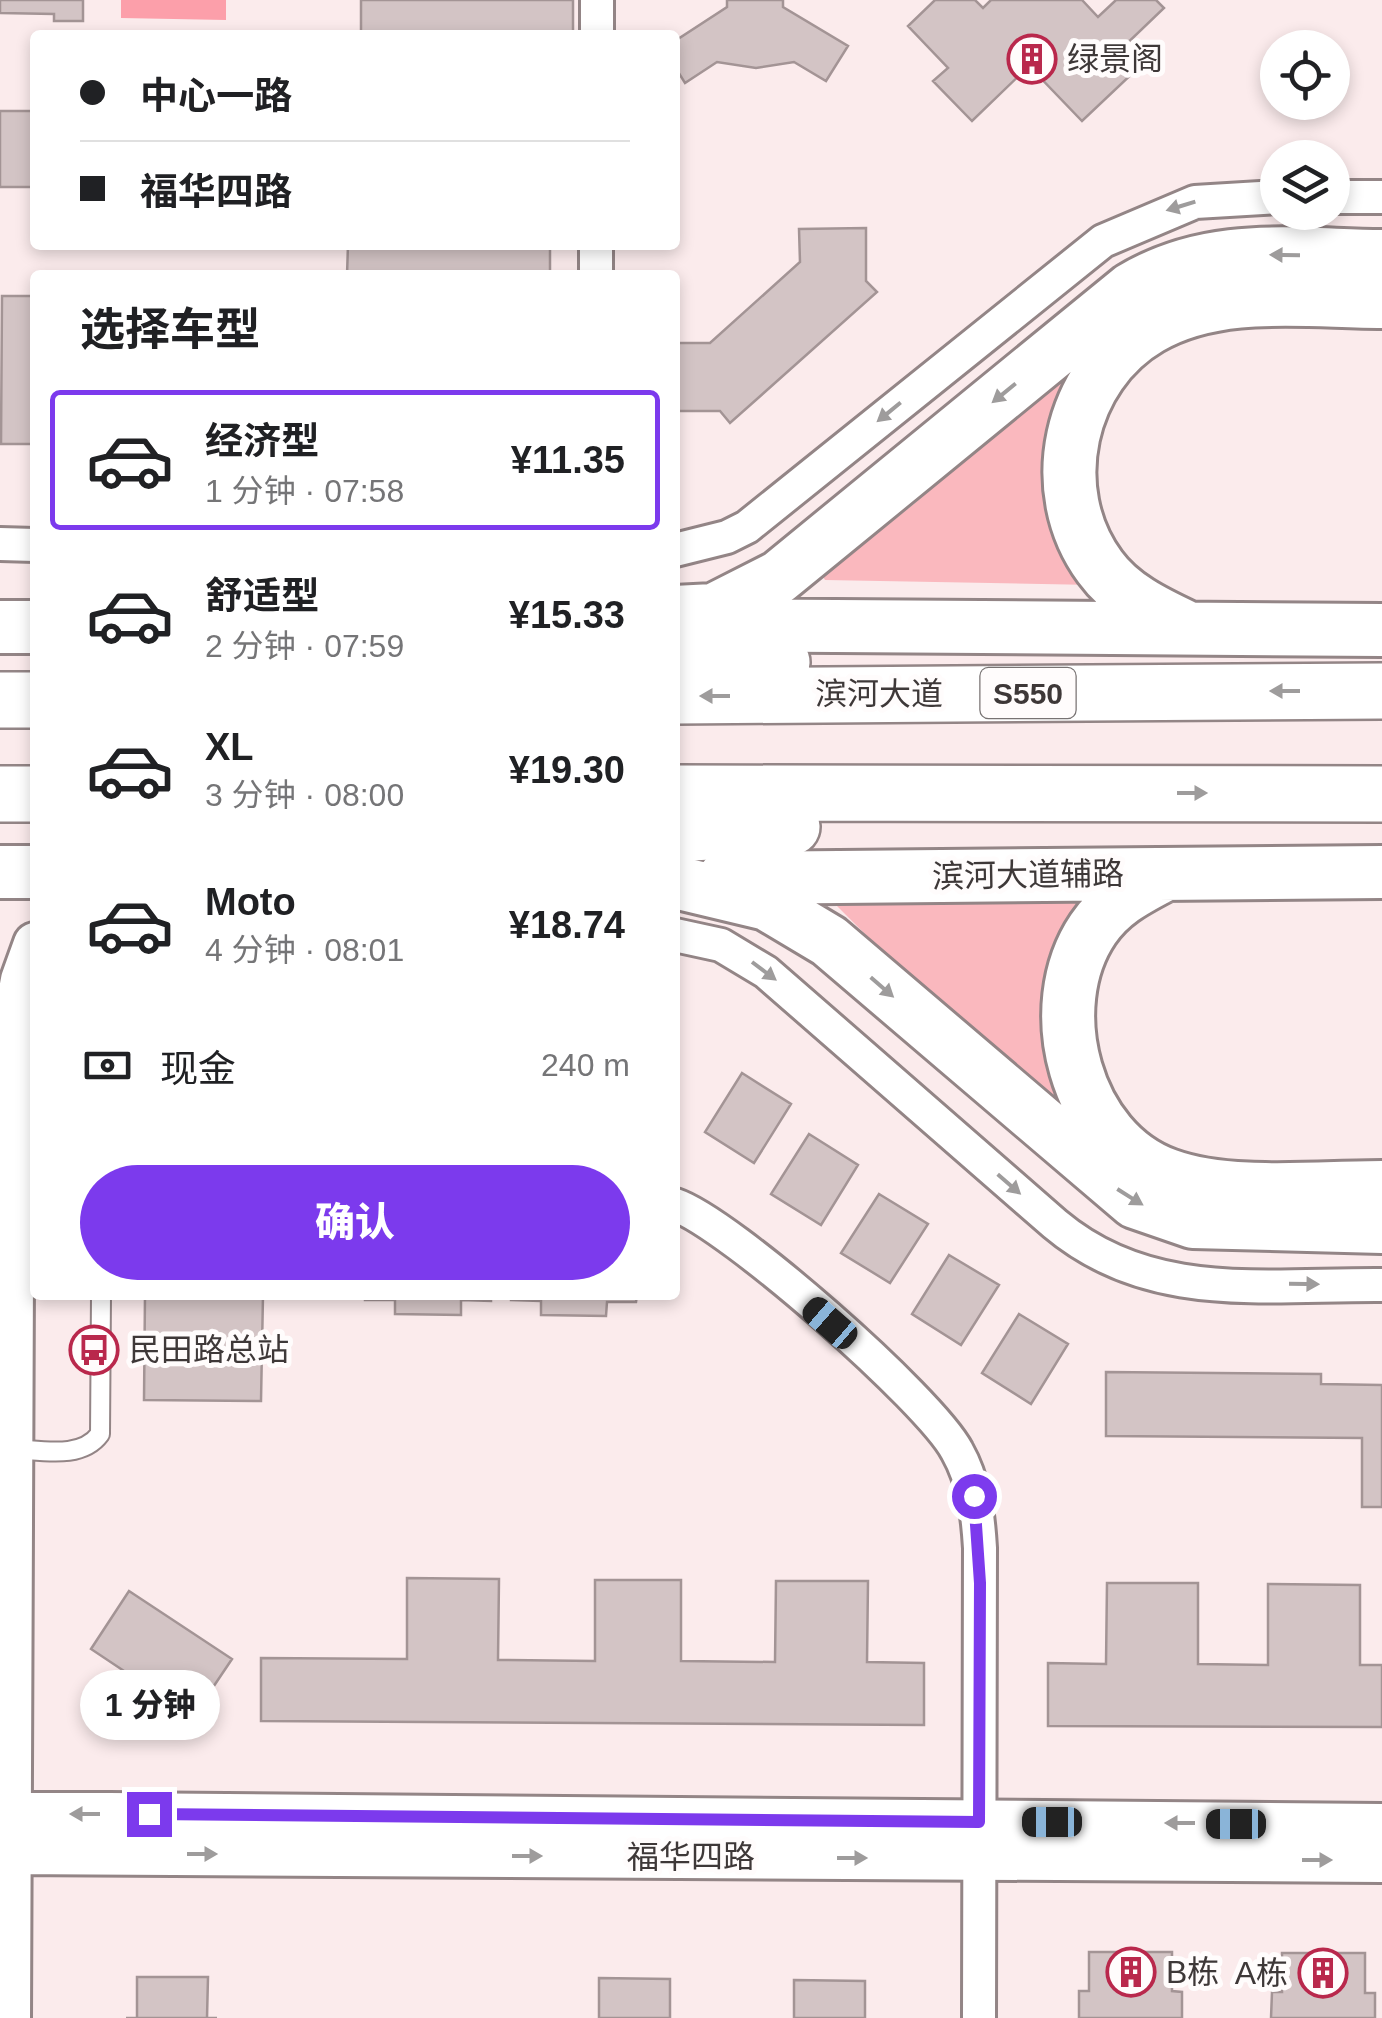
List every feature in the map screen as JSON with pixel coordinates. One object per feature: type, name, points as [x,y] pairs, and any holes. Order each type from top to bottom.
[{"type":"highway","points":[[680,655],[1199,692]]},
{"type":"highway","name":"滨河大道","points":[[680,696],[1382,691]]},
{"type":"highway","points":[[0,700],[30,700]]},
{"type":"highway","points":[[680,793],[1382,794]]},
{"type":"highway","points":[[680,834],[890,822],[1115,793]]},
{"type":"highway","points":[[0,794],[30,794]]},
{"type":"main road","points":[[680,612],[714,610],[779,576],[1131,288],[1163,271],[1222,254],[1382,256]]},
{"type":"main road","points":[[1188,628],[1138,603],[1100,568],[1077,526],[1069,481],[1072,437],[1085,396],[1113,355],[1151,327],[1194,311],[1240,301],[1382,302]]},
{"type":"main road","points":[[680,625],[1382,630]]},
{"type":"main road","points":[[0,627],[30,627]]},
{"type":"main road","points":[[0,872],[30,872]]},
{"type":"main road","name":"滨河大道辅路","points":[[680,880],[1382,872]]},
{"type":"main road","points":[[1166,874],[1121,898],[1093,929],[1075,966],[1067,999],[1069,1037],[1079,1079],[1097,1115],[1128,1150],[1166,1175],[1210,1185],[1382,1188]]},
{"type":"main road","points":[[680,881],[754,900],[819,934],[1135,1202],[1194,1222],[1382,1227]]},
{"type":"street","points":[[597,0],[597,30]]},
{"type":"street","points":[[1350,196],[1382,196]]},
{"type":"street","points":[[680,549],[727,538],[747,527],[1103,241],[1195,202],[1260,197]]},
{"type":"street","points":[[0,544],[30,544]]},
{"type":"street","points":[[680,936],[721,945],[766,972],[1055,1224],[1101,1257],[1152,1277],[1189,1282],[1382,1285]]},
{"type":"street","points":[[10,2018],[5,1834],[16,1196],[12,1029],[30,958]]},
{"type":"street","points":[[680,1208],[719,1227],[913,1395],[958,1452],[978,1519],[979,2018]]},
{"type":"street","name":"福华四路","points":[[5,1834],[979,1840],[1382,1825]]},
{"type":"street","name":"福华四路","points":[[979,1840],[1382,1860]]},
{"type":"lane","points":[[11,1449],[78,1450],[92,1445],[100,1434],[101,1300]]},
{"type":"shaded area","points":[[121,0],[226,0],[226,20],[121,18]]},
{"type":"shaded area","points":[[1108,324],[1092,348],[1094,585],[825,580],[822,575],[914,504]]},
{"type":"shaded area","points":[[1090,888],[1076,918],[1097,1135],[996,1047],[944,1013],[821,890]]},
{"type":"building","points":[[0,0],[83,0],[83,21],[54,21],[54,14],[0,13]]},
{"type":"building","points":[[361,0],[573,0],[573,30],[361,30]]},
{"type":"building","points":[[727,0],[783,0],[783,7],[848,46],[826,81],[794,62],[756,68],[717,62],[685,83],[680,75],[680,38],[727,7]]},
{"type":"building","name":"绿景阁","points":[[935,0],[975,0],[983,8],[991,0],[1082,0],[1098,17],[1116,0],[1156,0],[1164,8],[1118,52],[1136,70],[1082,121],[1029,66],[972,121],[933,81],[948,68],[908,26]]},
{"type":"building","points":[[0,111],[30,111],[30,187],[0,187]]},
{"type":"building","points":[[866,228],[866,281],[877,292],[730,423],[720,411],[680,411],[680,343],[710,343],[800,262],[799,229]]},
{"type":"building","points":[[348,250],[550,250],[550,270],[347,270]]},
{"type":"building","points":[[2,296],[30,296],[30,444],[1,444]]},
{"type":"building","points":[[742,1073],[791,1104],[754,1163],[705,1132]]},
{"type":"building","points":[[809,1134],[858,1165],[821,1225],[771,1194]]},
{"type":"building","points":[[879,1194],[928,1224],[890,1283],[841,1253]]},
{"type":"building","points":[[949,1255],[999,1285],[961,1345],[912,1314]]},
{"type":"building","points":[[145,1300],[263,1300],[261,1401],[144,1400]]},
{"type":"building","points":[[395,1300],[461,1300],[461,1315],[395,1314]]},
{"type":"building","points":[[511,1300],[636,1300],[607,1302],[606,1316],[541,1315],[541,1301]]},
{"type":"building","points":[[1019,1314],[1068,1344],[1031,1404],[982,1373]]},
{"type":"building","points":[[1106,1372],[1321,1374],[1321,1384],[1382,1385],[1382,1507],[1362,1507],[1362,1438],[1106,1436]]},
{"type":"building","points":[[407,1578],[499,1579],[498,1660],[595,1661],[595,1580],[681,1580],[681,1661],[775,1662],[776,1581],[868,1581],[867,1662],[924,1663],[924,1725],[261,1721],[261,1658],[407,1659]]},
{"type":"building","points":[[1107,1583],[1198,1583],[1198,1664],[1268,1665],[1268,1584],[1360,1585],[1360,1665],[1382,1665],[1382,1727],[1048,1726],[1048,1663],[1106,1664]]},
{"type":"building","points":[[129,1591],[232,1659],[193,1717],[91,1649]]},
{"type":"building","name":"B栋","points":[[1089,1952],[1172,1952],[1172,1991],[1182,1992],[1182,2018],[1079,2018],[1079,1991],[1089,1991]]},
{"type":"building","name":"A栋","points":[[1282,1953],[1365,1953],[1365,1993],[1375,1993],[1375,2018],[1271,2018],[1272,1992],[1282,1992]]},
{"type":"building","points":[[137,1977],[208,1977],[207,2018],[137,2018]]},
{"type":"building","points":[[599,1978],[670,1979],[670,2018],[599,2018]]},
{"type":"building","points":[[794,1980],[865,1981],[865,2018],[794,2018]]},
{"type":"place","name":"绿景阁","points":[[1032,59]]},
{"type":"place","name":"民田路总站","points":[[94,1350]]},
{"type":"place","name":"B栋","points":[[1131,1972]]},
{"type":"place","name":"A栋","points":[[1323,1973]]},
{"type":"route","points":[[149,1814],[979,1822],[980,1583],[974,1496]]}]
